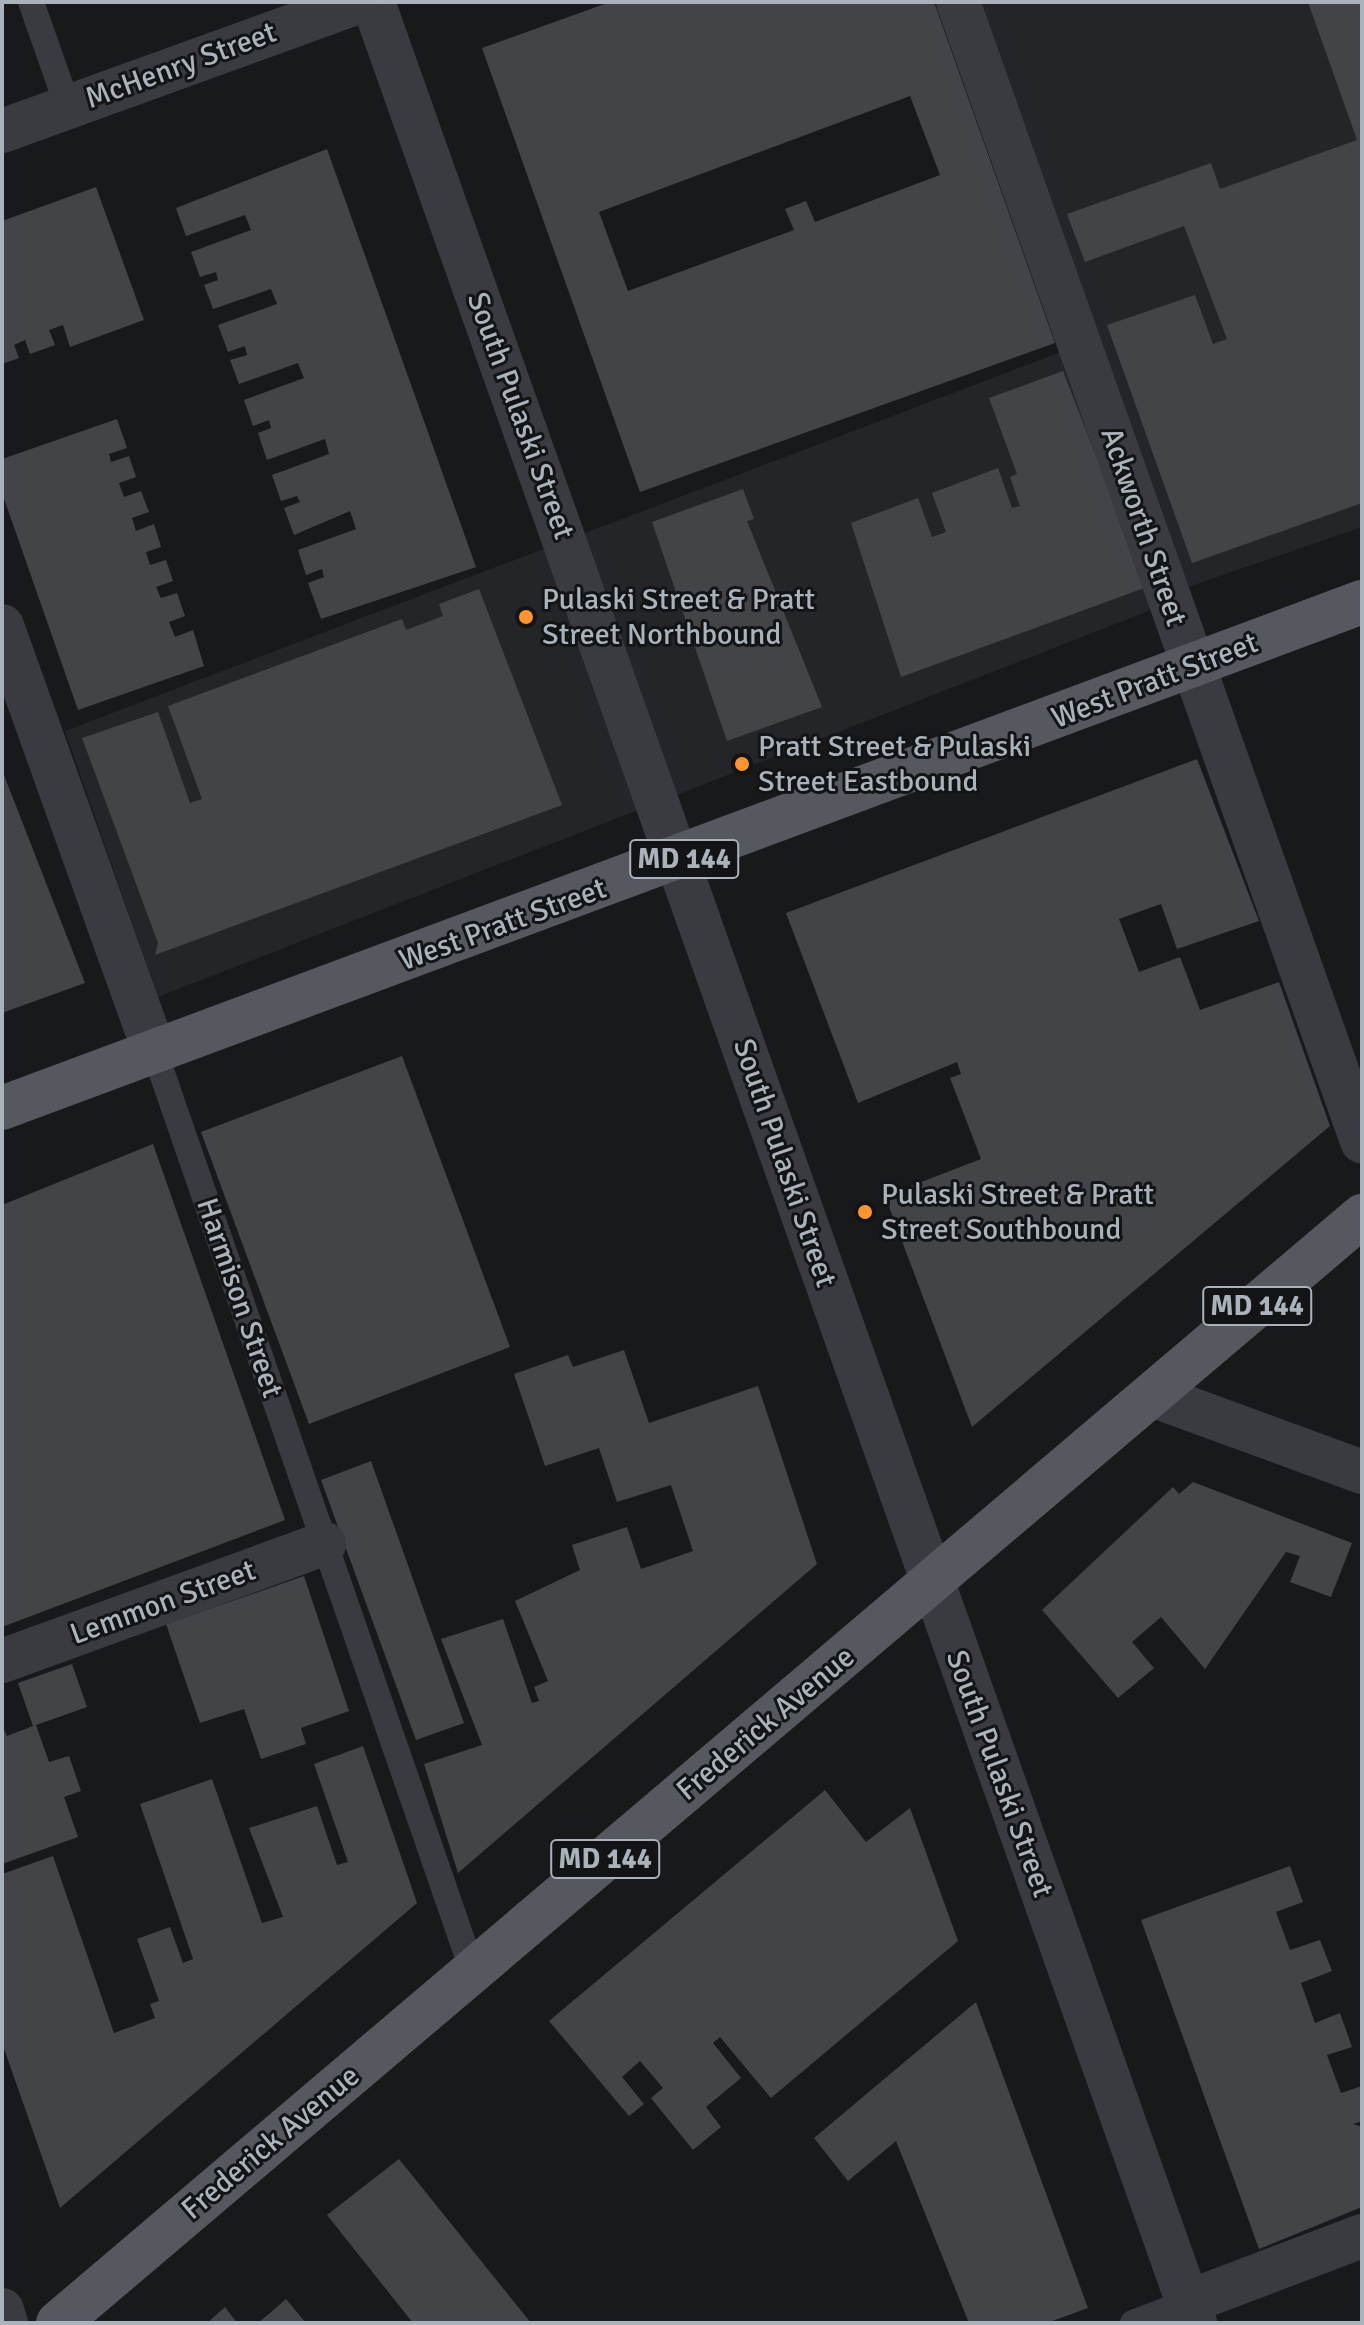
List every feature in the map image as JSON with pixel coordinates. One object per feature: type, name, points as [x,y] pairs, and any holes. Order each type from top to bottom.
[{"type":"main road","name":"West Pratt Street","points":[[2,1108],[678,862],[1362,602]]},
{"type":"main road","name":"Frederick Avenue","points":[[58,2323],[1362,1216]]},
{"type":"street","name":"McHenry Street","points":[[2,131],[359,2]]},
{"type":"street","name":"South Pulaski Street","points":[[373,2],[1191,2313]]},
{"type":"street","name":"Ackworth Street","points":[[958,2],[1362,1141]]},
{"type":"street","name":"Harmison Street","points":[[2,626],[155,1053]]},
{"type":"street","points":[[1152,1395],[1362,1472]]},
{"type":"street","name":"Lemmon Street","points":[[2,1661],[324,1544]]},
{"type":"street","points":[[1191,2313],[1362,2236]]},
{"type":"street","points":[[2,2310],[6,2323]]},
{"type":"lane","points":[[31,2],[68,107]]},
{"type":"lane","name":"Harmison Street","points":[[155,1053],[473,1972]]},
{"type":"lane","points":[[1133,2323],[1191,2313]]},
{"type":"shaded area","points":[[981,2],[1362,2],[1362,527],[1188,587]]},
{"type":"shaded area","points":[[1066,350],[1159,607],[158,997],[65,731]]},
{"type":"building","points":[[610,2],[934,2],[1055,343],[640,492],[482,48]],"holes":[[[910,96],[940,175],[815,222],[806,201],[785,209],[794,230],[628,291],[599,212]]]},
{"type":"building","points":[[1308,2],[1362,2],[1362,503],[1192,563],[1107,325],[1195,295],[1213,344],[1227,339],[1184,226],[1085,262],[1067,214],[1211,163],[1220,189],[1357,140]]},
{"type":"building","points":[[327,149],[476,567],[321,619],[308,583],[324,577],[322,569],[306,575],[298,550],[356,529],[350,511],[294,535],[284,508],[300,502],[297,496],[281,501],[272,475],[329,454],[325,439],[267,460],[258,433],[271,428],[269,420],[253,426],[244,400],[304,378],[298,363],[239,384],[230,360],[247,355],[245,346],[228,352],[218,325],[277,304],[271,289],[213,309],[204,285],[218,280],[216,272],[200,277],[191,252],[251,230],[245,215],[186,236],[176,208]]},
{"type":"building","points":[[96,187],[144,320],[70,347],[63,325],[49,330],[55,345],[30,354],[25,340],[14,345],[19,358],[2,364],[2,221]]},
{"type":"building","points":[[1063,371],[1147,587],[901,677],[851,523],[918,498],[932,537],[946,532],[932,493],[998,468],[1012,508],[1020,506],[1010,477],[1017,474],[989,398]]},
{"type":"building","points":[[117,419],[127,448],[109,454],[111,462],[129,456],[136,477],[119,483],[124,497],[141,491],[149,512],[132,518],[136,531],[154,524],[161,547],[146,552],[150,565],[166,560],[173,581],[156,587],[161,598],[177,593],[185,616],[169,622],[175,637],[193,630],[204,666],[78,710],[2,493],[2,459]]},
{"type":"building","points":[[743,489],[754,519],[747,521],[822,707],[727,741],[652,522]]},
{"type":"building","points":[[479,589],[562,805],[155,955],[158,943],[82,738],[158,712],[190,803],[202,799],[168,706],[402,619],[406,630],[443,616],[439,604]]},
{"type":"building","points":[[1197,759],[1259,921],[1177,949],[1161,904],[1119,919],[1139,972],[1180,957],[1200,1010],[1279,982],[1330,1126],[972,1427],[885,1196],[981,1159],[950,1078],[961,1074],[957,1062],[858,1103],[786,913]]},
{"type":"building","points":[[2,770],[85,983],[2,1013]]},
{"type":"building","points":[[402,1056],[510,1347],[309,1424],[201,1132]]},
{"type":"building","points":[[153,1144],[285,1520],[2,1627],[2,1205]]},
{"type":"building","points":[[624,1350],[649,1423],[758,1386],[817,1564],[458,1873],[424,1764],[482,1745],[441,1639],[503,1619],[532,1703],[539,1701],[534,1687],[548,1681],[515,1601],[580,1570],[572,1545],[627,1527],[641,1569],[693,1551],[671,1485],[617,1502],[599,1448],[545,1466],[514,1374],[568,1355],[573,1367]]},
{"type":"building","points":[[371,1461],[464,1723],[416,1740],[321,1480]]},
{"type":"building","points":[[1193,1482],[1352,1543],[1331,1597],[1290,1582],[1300,1556],[1286,1552],[1205,1669],[1161,1617],[1132,1642],[1154,1668],[1118,1698],[1042,1610],[1173,1487],[1179,1494]]},
{"type":"building","points":[[304,1576],[349,1711],[301,1728],[306,1744],[261,1759],[244,1709],[200,1723],[166,1624]]},
{"type":"building","points":[[72,1664],[87,1707],[36,1725],[49,1762],[69,1756],[81,1791],[64,1797],[78,1837],[2,1864],[2,1725],[7,1736],[33,1726],[18,1683]]},
{"type":"building","points":[[363,1746],[417,1903],[60,2208],[2,2043],[2,1874],[53,1856],[114,2033],[155,2018],[150,2004],[159,2001],[137,1939],[170,1927],[183,1963],[193,1959],[140,1804],[212,1779],[262,1923],[283,1917],[249,1828],[317,1806],[337,1865],[348,1862],[314,1764]]},
{"type":"building","points":[[825,1790],[866,1842],[910,1808],[958,1941],[771,2098],[720,2037],[713,2043],[741,2078],[706,2107],[721,2127],[693,2150],[651,2098],[663,2088],[640,2061],[622,2077],[644,2104],[629,2116],[549,2021]]},
{"type":"building","points":[[1290,1866],[1303,1902],[1276,1912],[1290,1950],[1320,1940],[1332,1971],[1301,1983],[1315,2023],[1340,2013],[1352,2047],[1327,2055],[1341,2093],[1362,2086],[1362,2121],[1353,2124],[1362,2127],[1362,2207],[1259,2249],[1141,1920]]},
{"type":"building","points":[[976,2002],[1088,2308],[1047,2323],[969,2323],[896,2141],[848,2181],[814,2138]]},
{"type":"building","points":[[399,2159],[531,2323],[413,2323],[327,2215]]},
{"type":"building","points":[[286,2299],[306,2323],[258,2323],[270,2313]]},
{"type":"building","points":[[225,2307],[237,2323],[207,2323]]},
{"type":"place","name":"Pulaski Street & Pratt Street Northbound","points":[[526,617]]},
{"type":"place","name":"Pratt Street & Pulaski Street Eastbound","points":[[742,764]]},
{"type":"place","name":"Pulaski Street & Pratt Street Southbound","points":[[865,1212]]}]
